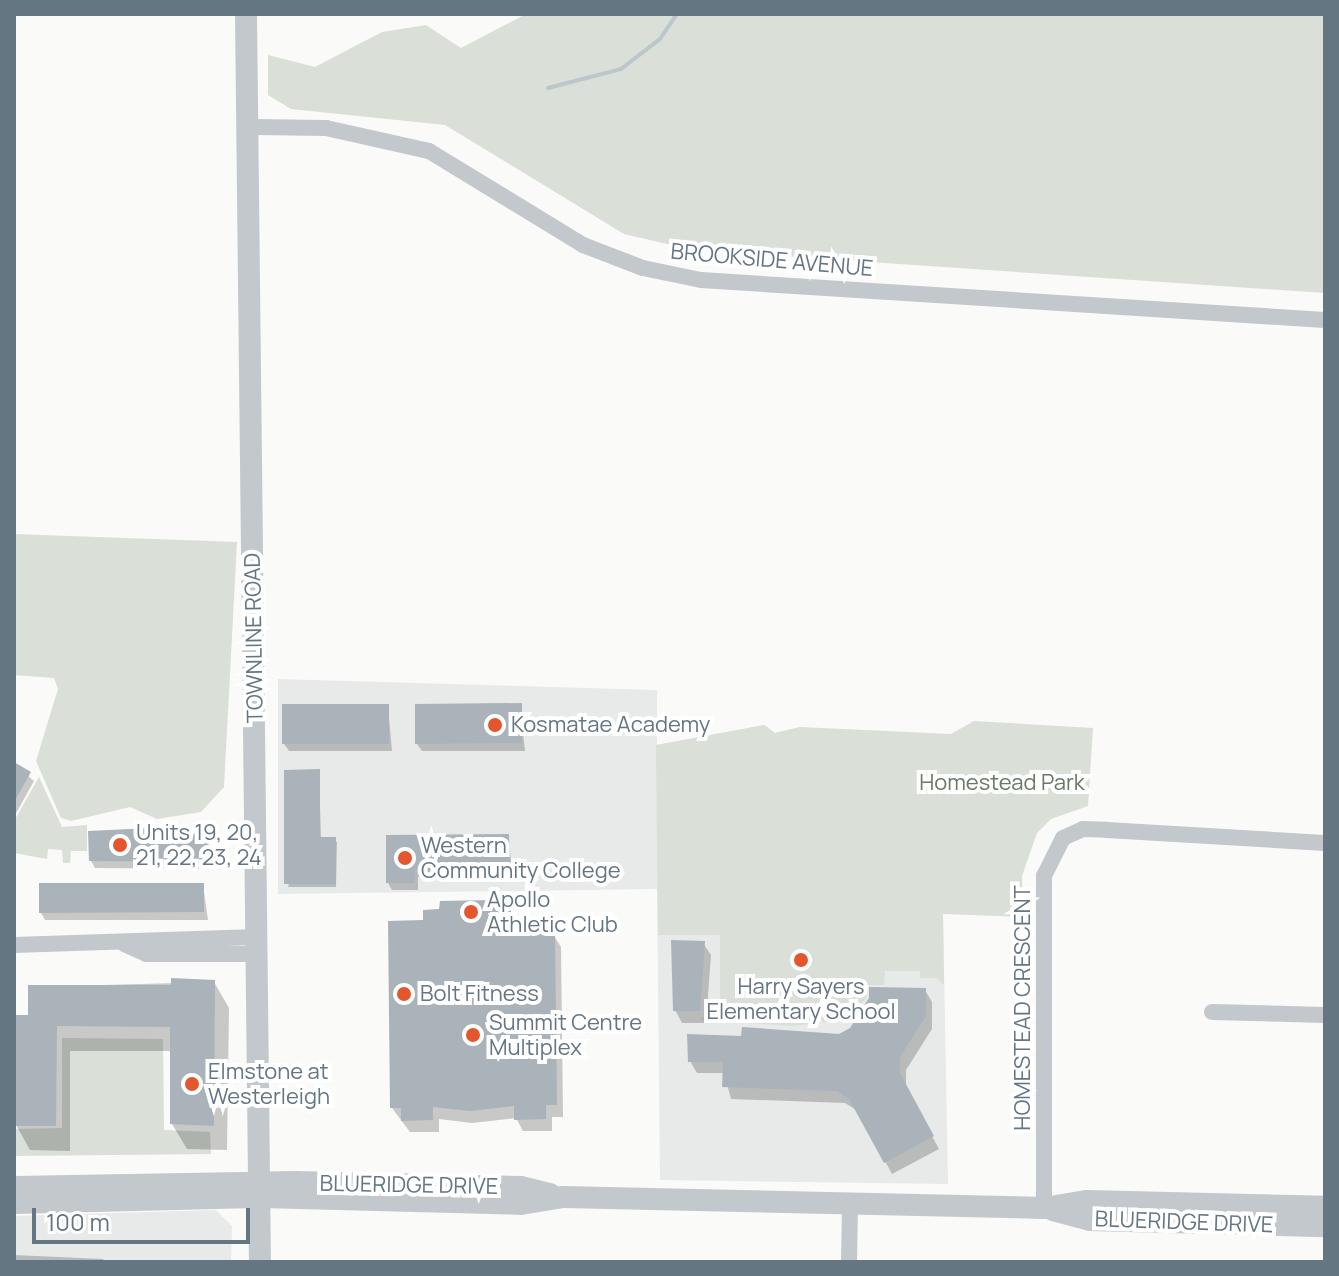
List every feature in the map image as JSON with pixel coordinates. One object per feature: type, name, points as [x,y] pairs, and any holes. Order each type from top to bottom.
[{"type":"street","name":"TOWNLINE ROAD","points":[[246,14],[259,945],[260,1262]]},
{"type":"street","name":"BROOKSIDE AVENUE","points":[[247,127],[326,128],[429,151],[583,245],[643,268],[701,280],[1325,320]]},
{"type":"street","name":"HOMESTEAD CRESCENT","points":[[1044,1208],[1044,876],[1063,838],[1083,829],[1325,843]]},
{"type":"street","points":[[14,945],[124,944],[146,954],[259,945]]},
{"type":"street","points":[[1212,1012],[1325,1015]]},
{"type":"street","name":"BLUERIDGE DRIVE","points":[[14,1187],[521,1187],[563,1197],[1044,1208],[1087,1201],[1325,1207]]},
{"type":"street","name":"BLUERIDGE DRIVE","points":[[14,1203],[261,1189]]},
{"type":"street","points":[[849,1262],[850,1203]]},
{"type":"street","name":"BLUERIDGE DRIVE","points":[[1044,1208],[1090,1220],[1325,1226]]},
{"type":"shaded area","points":[[278,679],[657,690],[657,745],[764,725],[775,733],[800,727],[943,914],[948,1184],[660,1180],[657,889],[278,894]]},
{"type":"shaded area","points":[[216,1210],[232,1226],[231,1262],[14,1262],[14,1216]]},
{"type":"green space","points":[[526,14],[1325,14],[1325,293],[693,250],[624,234],[445,125],[291,109],[268,95],[268,55],[315,67],[382,32],[426,25],[461,48]]},
{"type":"green space","points":[[14,534],[237,542],[224,787],[201,812],[157,819],[130,807],[71,821],[61,818],[36,761],[58,689],[54,678],[14,675]]},
{"type":"green space","name":"Homestead Park","points":[[974,721],[1093,728],[1088,806],[1051,819],[1037,833],[1022,876],[1023,917],[943,914],[944,985],[936,978],[920,978],[920,971],[885,971],[884,985],[867,985],[867,997],[847,1019],[794,1026],[700,1020],[720,1004],[720,935],[658,935],[656,745],[764,725],[775,733],[800,727],[951,734]]},
{"type":"green space","points":[[39,777],[62,827],[87,825],[87,851],[71,851],[70,863],[63,863],[62,850],[48,849],[47,859],[14,853],[14,821]]},
{"type":"green space","points":[[62,1038],[163,1039],[164,1130],[210,1132],[211,1154],[14,1156],[14,1129],[62,1128]]},
{"type":"building","points":[[522,703],[522,743],[415,744],[415,704]]},
{"type":"building","points":[[282,704],[389,704],[389,744],[282,744]]},
{"type":"building","points":[[14,762],[31,772],[14,802]]},
{"type":"building","points":[[320,769],[320,837],[336,837],[336,884],[284,884],[284,770]]},
{"type":"building","points":[[152,828],[209,832],[207,862],[89,861],[88,831]]},
{"type":"building","points":[[509,834],[510,869],[415,870],[415,883],[386,883],[386,835]]},
{"type":"building","points":[[39,883],[204,883],[204,912],[39,913]]},
{"type":"building","name":"Summit Centre Multiplex","points":[[494,900],[494,909],[511,909],[511,919],[546,919],[555,933],[557,1105],[546,1105],[546,1119],[514,1120],[514,1106],[470,1111],[433,1107],[433,1120],[401,1121],[401,1108],[390,1108],[388,921],[423,920],[423,910],[439,909],[440,901]]},
{"type":"building","points":[[671,940],[705,941],[700,1011],[673,1011]]},
{"type":"building","name":"Elmstone at Westerleigh","points":[[171,978],[215,980],[214,1126],[170,1124],[170,1027],[57,1026],[56,1126],[14,1126],[14,1015],[28,1015],[28,985],[171,985]]},
{"type":"building","name":"Harry Sayers Elementary School","points":[[869,987],[926,988],[926,1016],[900,1057],[900,1073],[934,1136],[884,1163],[849,1099],[837,1091],[722,1087],[723,1062],[688,1062],[687,1034],[741,1036],[742,1027],[839,1034],[850,1028],[869,998]]},
{"type":"waterway","points":[[548,88],[621,69],[660,39],[677,14]]},
{"type":"place","name":"Kosmatae Academy","points":[[495,725]]},
{"type":"place","name":"Units 19, 20, 21, 22, 23, 24","points":[[120,845]]},
{"type":"place","name":"Western Community College","points":[[405,858]]},
{"type":"place","name":"Apollo Athletic Club","points":[[471,912]]},
{"type":"place","name":"Harry Sayers Elementary School","points":[[801,960]]},
{"type":"place","name":"Bolt Fitness","points":[[404,994]]},
{"type":"place","name":"Summit Centre Multiplex","points":[[473,1035]]},
{"type":"place","name":"Elmstone at Westerleigh","points":[[192,1084]]}]
